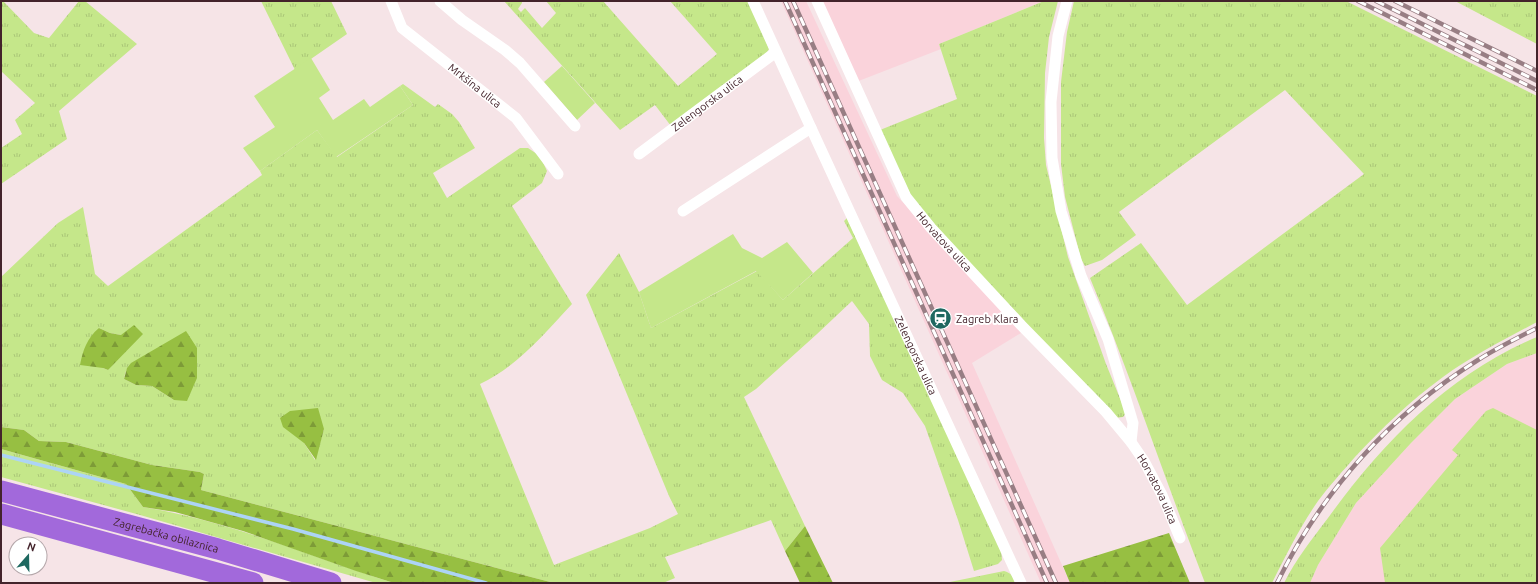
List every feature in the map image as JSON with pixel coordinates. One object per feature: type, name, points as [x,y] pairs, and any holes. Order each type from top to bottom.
[{"type":"highway","name":"Zagrebačka obilaznica","points":[[1,491],[218,549],[331,583]]},
{"type":"highway","name":"Zagrebačka obilaznica","points":[[1,514],[253,583]]},
{"type":"street","name":"Mrkšina ulica","points":[[391,1],[402,28],[516,118],[558,174]]},
{"type":"street","points":[[440,1],[462,20],[505,50],[541,86],[575,126]]},
{"type":"street","name":"Zelengorska ulica","points":[[754,1],[810,128],[1021,583]]},
{"type":"street","name":"Horvatova ulica","points":[[817,1],[906,197],[917,212],[1021,325],[1106,412],[1131,442],[1144,461],[1162,495],[1180,538]]},
{"type":"street","name":"Horvatova ulica","points":[[1067,1],[1058,36],[1055,65],[1052,102],[1052,158],[1061,211],[1081,276],[1108,339],[1133,423],[1131,442]]},
{"type":"street","name":"Zelengorska ulica","points":[[639,154],[776,52]]},
{"type":"street","points":[[683,211],[810,128]]},
{"type":"shaded area","points":[[781,1],[806,1],[897,196],[987,293],[1021,333],[972,363],[1070,583],[1041,583]]},
{"type":"shaded area","points":[[820,1],[1044,1],[939,44],[941,49],[856,82]]},
{"type":"shaded area","points":[[1537,353],[1537,583],[1310,583],[1318,565],[1356,503],[1411,443],[1455,399],[1507,364]]},
{"type":"green space","points":[[1,1],[3,1],[34,33],[49,38],[79,1],[85,1],[137,44],[59,111],[67,139],[1,184],[1,148],[22,134],[15,120],[35,103],[1,71]]},
{"type":"green space","points":[[261,1],[331,1],[347,34],[295,70]]},
{"type":"green space","points":[[504,1],[522,1],[518,9],[521,12],[525,8],[542,28],[556,13],[546,1],[603,1],[678,86],[717,54],[670,1],[750,1],[769,49],[766,54],[671,126],[655,105],[620,130]]},
{"type":"green space","points":[[1044,1],[1058,1],[1049,37],[1045,73],[1044,138],[1046,165],[1068,257],[1106,364],[1126,413],[1123,417],[1115,418],[1021,321],[913,200],[880,130],[957,99],[939,44]]},
{"type":"green space","points":[[1074,1],[1346,1],[1537,96],[1537,322],[1454,369],[1408,405],[1386,425],[1355,457],[1318,501],[1299,531],[1272,583],[1205,583],[1120,354],[1090,278],[1141,243],[1187,305],[1364,174],[1285,90],[1119,212],[1136,235],[1102,260],[1085,266],[1081,259],[1065,197],[1061,164],[1061,82],[1067,32]]},
{"type":"green space","points":[[1455,1],[1537,1],[1537,44]]},
{"type":"green space","points":[[311,58],[330,90],[319,98],[333,120],[364,99],[370,107],[400,86],[413,105],[336,157],[317,130],[260,171],[243,148],[275,127],[254,96]]},
{"type":"green space","points":[[562,66],[595,103],[577,120],[544,82]]},
{"type":"green space","points":[[403,84],[435,107],[438,104],[452,114],[459,122],[475,148],[433,173],[447,198],[520,148],[528,148],[540,156],[547,171],[542,183],[512,206],[572,304],[541,338],[518,359],[493,377],[480,384],[554,565],[650,528],[678,514],[669,496],[586,295],[619,253],[639,292],[651,328],[757,271],[783,300],[853,238],[844,221],[847,218],[1001,549],[1002,560],[998,564],[974,571],[925,426],[903,393],[882,380],[870,356],[869,324],[852,301],[756,389],[744,397],[805,526],[785,551],[771,520],[665,557],[675,578],[663,583],[554,583],[201,490],[204,474],[200,472],[152,465],[66,442],[39,441],[24,430],[1,427],[1,277],[58,223],[83,207],[95,274],[108,286],[262,175],[260,171],[317,130],[337,157],[413,105],[400,86]],"holes":[[[99,328],[110,333],[121,335],[108,370],[103,368]],[[141,358],[174,400],[152,386],[136,385],[124,379],[127,369],[131,364]],[[324,429],[315,460],[304,443]]]},
{"type":"green space","points":[[733,234],[742,248],[762,258],[787,242],[813,273],[783,300],[756,271],[651,328],[639,292]]},
{"type":"green space","points":[[134,325],[143,334],[108,370],[80,365],[86,345],[91,336],[99,328],[110,333],[121,335]]},
{"type":"green space","points":[[186,331],[197,348],[197,378],[187,401],[174,400],[152,386],[136,385],[124,379],[127,368],[131,363]]},
{"type":"green space","points":[[1537,337],[1537,353],[1507,364],[1455,399],[1411,443],[1356,503],[1318,565],[1310,583],[1284,583],[1304,549],[1349,490],[1395,437],[1447,390],[1475,370],[1505,352]]},
{"type":"green space","points":[[318,408],[324,429],[316,460],[304,443],[283,427],[280,418],[290,411]]},
{"type":"green space","points":[[1493,408],[1537,430],[1537,583],[1385,583],[1380,548],[1458,455],[1452,450],[1486,411]]},
{"type":"green space","points":[[1,427],[24,430],[39,441],[66,442],[152,465],[200,472],[204,474],[201,490],[554,583],[394,583],[243,531],[175,512],[143,507],[126,484],[1,449]]},
{"type":"green space","points":[[1,449],[126,484],[143,507],[175,513],[239,530],[394,583],[376,583],[140,515],[1,477]]},
{"type":"green space","points":[[805,526],[833,583],[800,583],[785,551]]},
{"type":"green space","points":[[1169,533],[1190,583],[1070,583],[1063,566]]},
{"type":"green space","points":[[1004,571],[1012,575],[1016,583],[945,583]]},
{"type":"waterway","points":[[1,455],[293,529],[486,583]]},
{"type":"railway","points":[[785,1],[1047,583]]},
{"type":"railway","points":[[793,1],[1056,583]]},
{"type":"railway","points":[[1358,1],[1537,90]]},
{"type":"railway","points":[[1376,1],[1537,81]]},
{"type":"railway","points":[[1395,1],[1537,71]]},
{"type":"railway","points":[[1277,583],[1295,549],[1337,486],[1388,430],[1446,381],[1507,343],[1537,328]]},
{"type":"place","name":"Zagreb Klara","points":[[941,319]]}]
